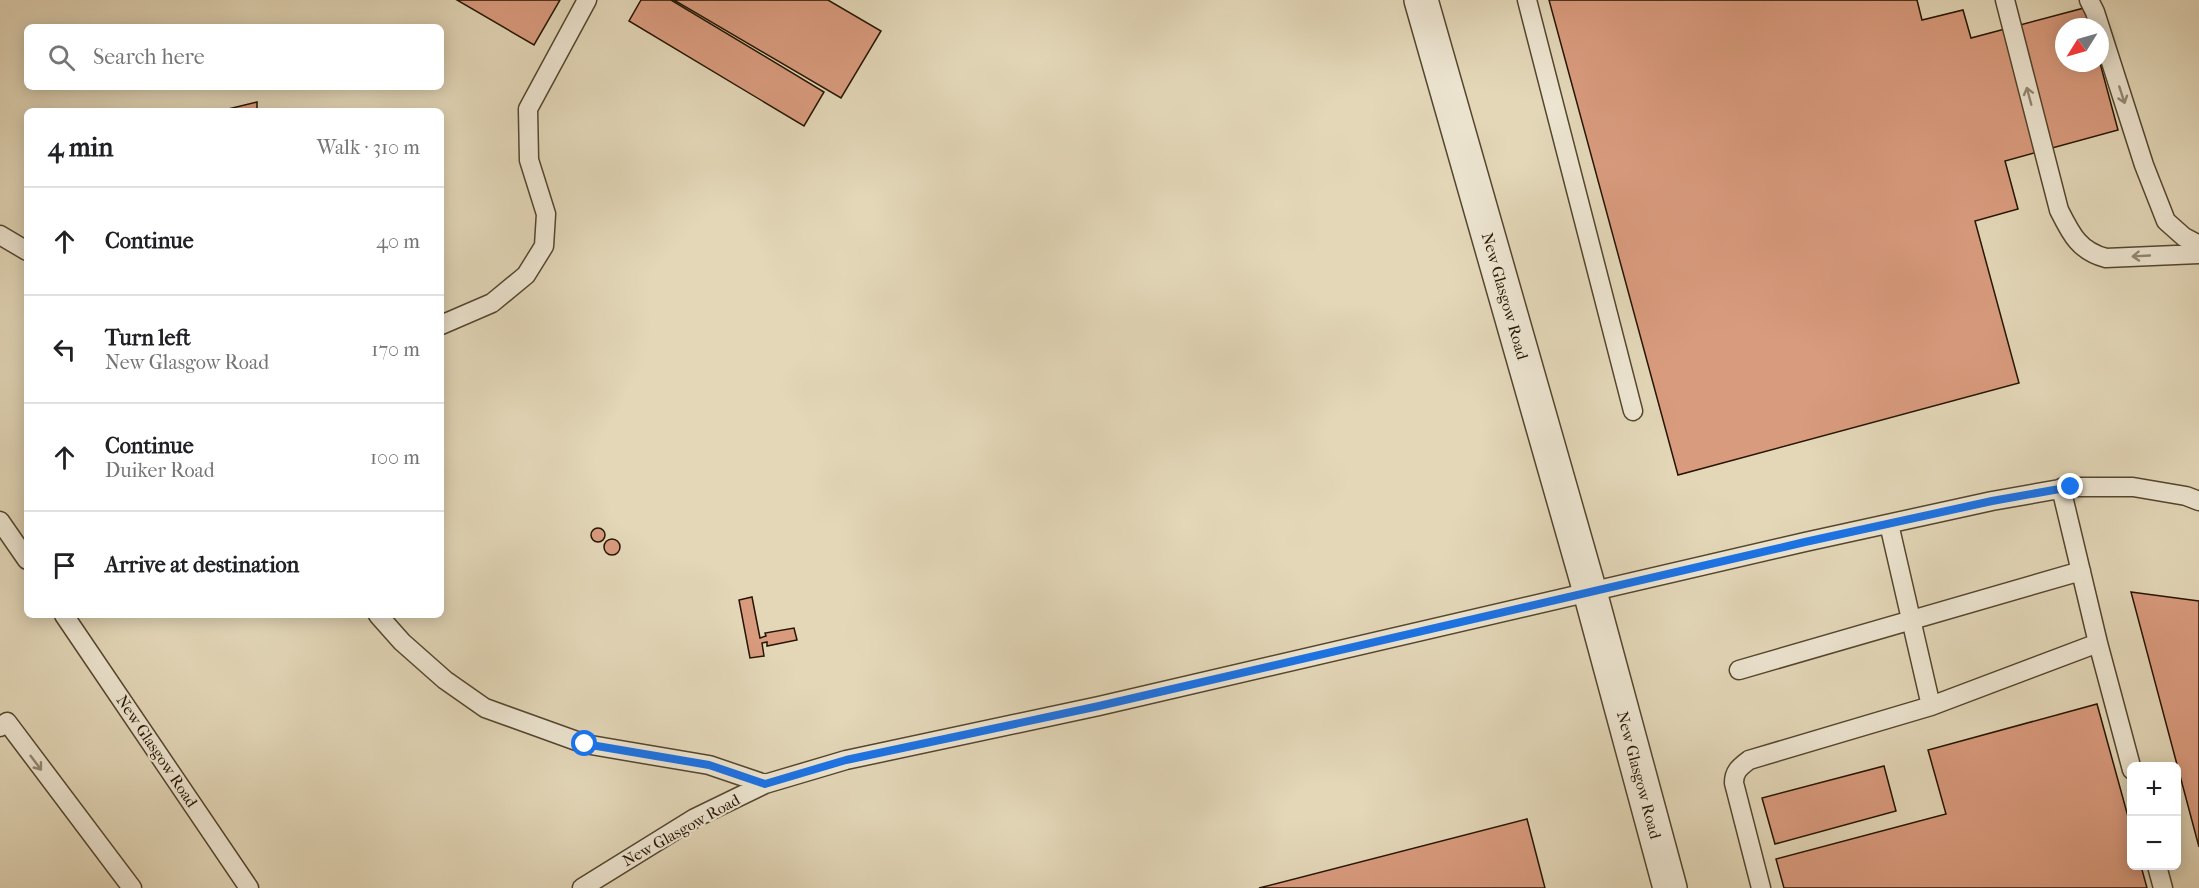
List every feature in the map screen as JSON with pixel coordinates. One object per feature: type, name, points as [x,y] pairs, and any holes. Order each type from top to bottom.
[{"type":"street","name":"New Glasgow Road","points":[[1421,0],[1590,592],[1670,888]]},
{"type":"lane","points":[[444,325],[492,303],[526,275],[544,246],[546,214],[529,160],[528,109],[587,0]]},
{"type":"lane","points":[[1527,0],[1633,411]]},
{"type":"lane","points":[[2005,0],[2059,210],[2069,231],[2092,254],[2106,258],[2199,254]]},
{"type":"lane","points":[[2090,0],[2096,12],[2144,165],[2166,221],[2184,237],[2199,245]]},
{"type":"lane","points":[[0,235],[24,249]]},
{"type":"lane","points":[[1590,592],[1992,501],[2061,488],[2133,487],[2186,496],[2199,501]]},
{"type":"lane","points":[[2061,488],[2098,643],[2130,762]]},
{"type":"lane","points":[[0,521],[24,556]]},
{"type":"lane","points":[[1888,524],[1931,706]]},
{"type":"lane","points":[[1739,670],[2081,571]]},
{"type":"lane","name":"New Glasgow Road","points":[[582,888],[694,818],[765,784],[846,760],[1099,706],[1590,592]]},
{"type":"lane","name":"New Glasgow Road","points":[[66,618],[249,888]]},
{"type":"lane","points":[[381,618],[402,642],[445,680],[486,708],[585,744],[709,765],[765,784]]},
{"type":"lane","points":[[1761,888],[1734,783],[1734,775],[1739,767],[1749,760],[1931,706],[2098,643]]},
{"type":"lane","points":[[2,721],[132,888]]},
{"type":"lane","points":[[2158,870],[2163,888]]},
{"type":"building","points":[[457,0],[560,0],[534,45]]},
{"type":"building","points":[[641,0],[671,0],[824,92],[804,126],[629,21]]},
{"type":"building","points":[[674,0],[828,0],[881,31],[841,98]]},
{"type":"building","points":[[1549,0],[1917,0],[1922,20],[1963,10],[1971,38],[2084,8],[2087,18],[2055,18],[2055,72],[2102,72],[2118,130],[2005,161],[2018,209],[1975,221],[2019,383],[1678,475]]},
{"type":"building","points":[[257,102],[257,108],[232,108]]},
{"type":"building","points":[[595,528],[601,528],[605,535],[601,542],[595,542],[591,538],[591,532]]},
{"type":"building","points":[[609,539],[615,539],[620,547],[618,553],[609,555],[604,550],[604,544]]},
{"type":"building","points":[[2131,592],[2199,601],[2199,847],[2181,780],[2181,762],[2176,762]]},
{"type":"building","points":[[752,597],[760,638],[766,636],[765,633],[794,628],[797,640],[767,646],[767,642],[762,643],[764,656],[750,658],[739,600]]},
{"type":"building","points":[[2097,704],[2127,813],[2127,870],[2142,870],[2147,888],[1784,888],[1776,859],[1946,814],[1928,750]]},
{"type":"building","points":[[1884,766],[1896,811],[1775,844],[1762,798]]},
{"type":"building","points":[[1527,819],[1545,888],[1259,888]]},
{"type":"route","points":[[585,744],[709,765],[765,784],[846,760],[1099,706],[1805,542],[1992,501],[2071,487]]}]
